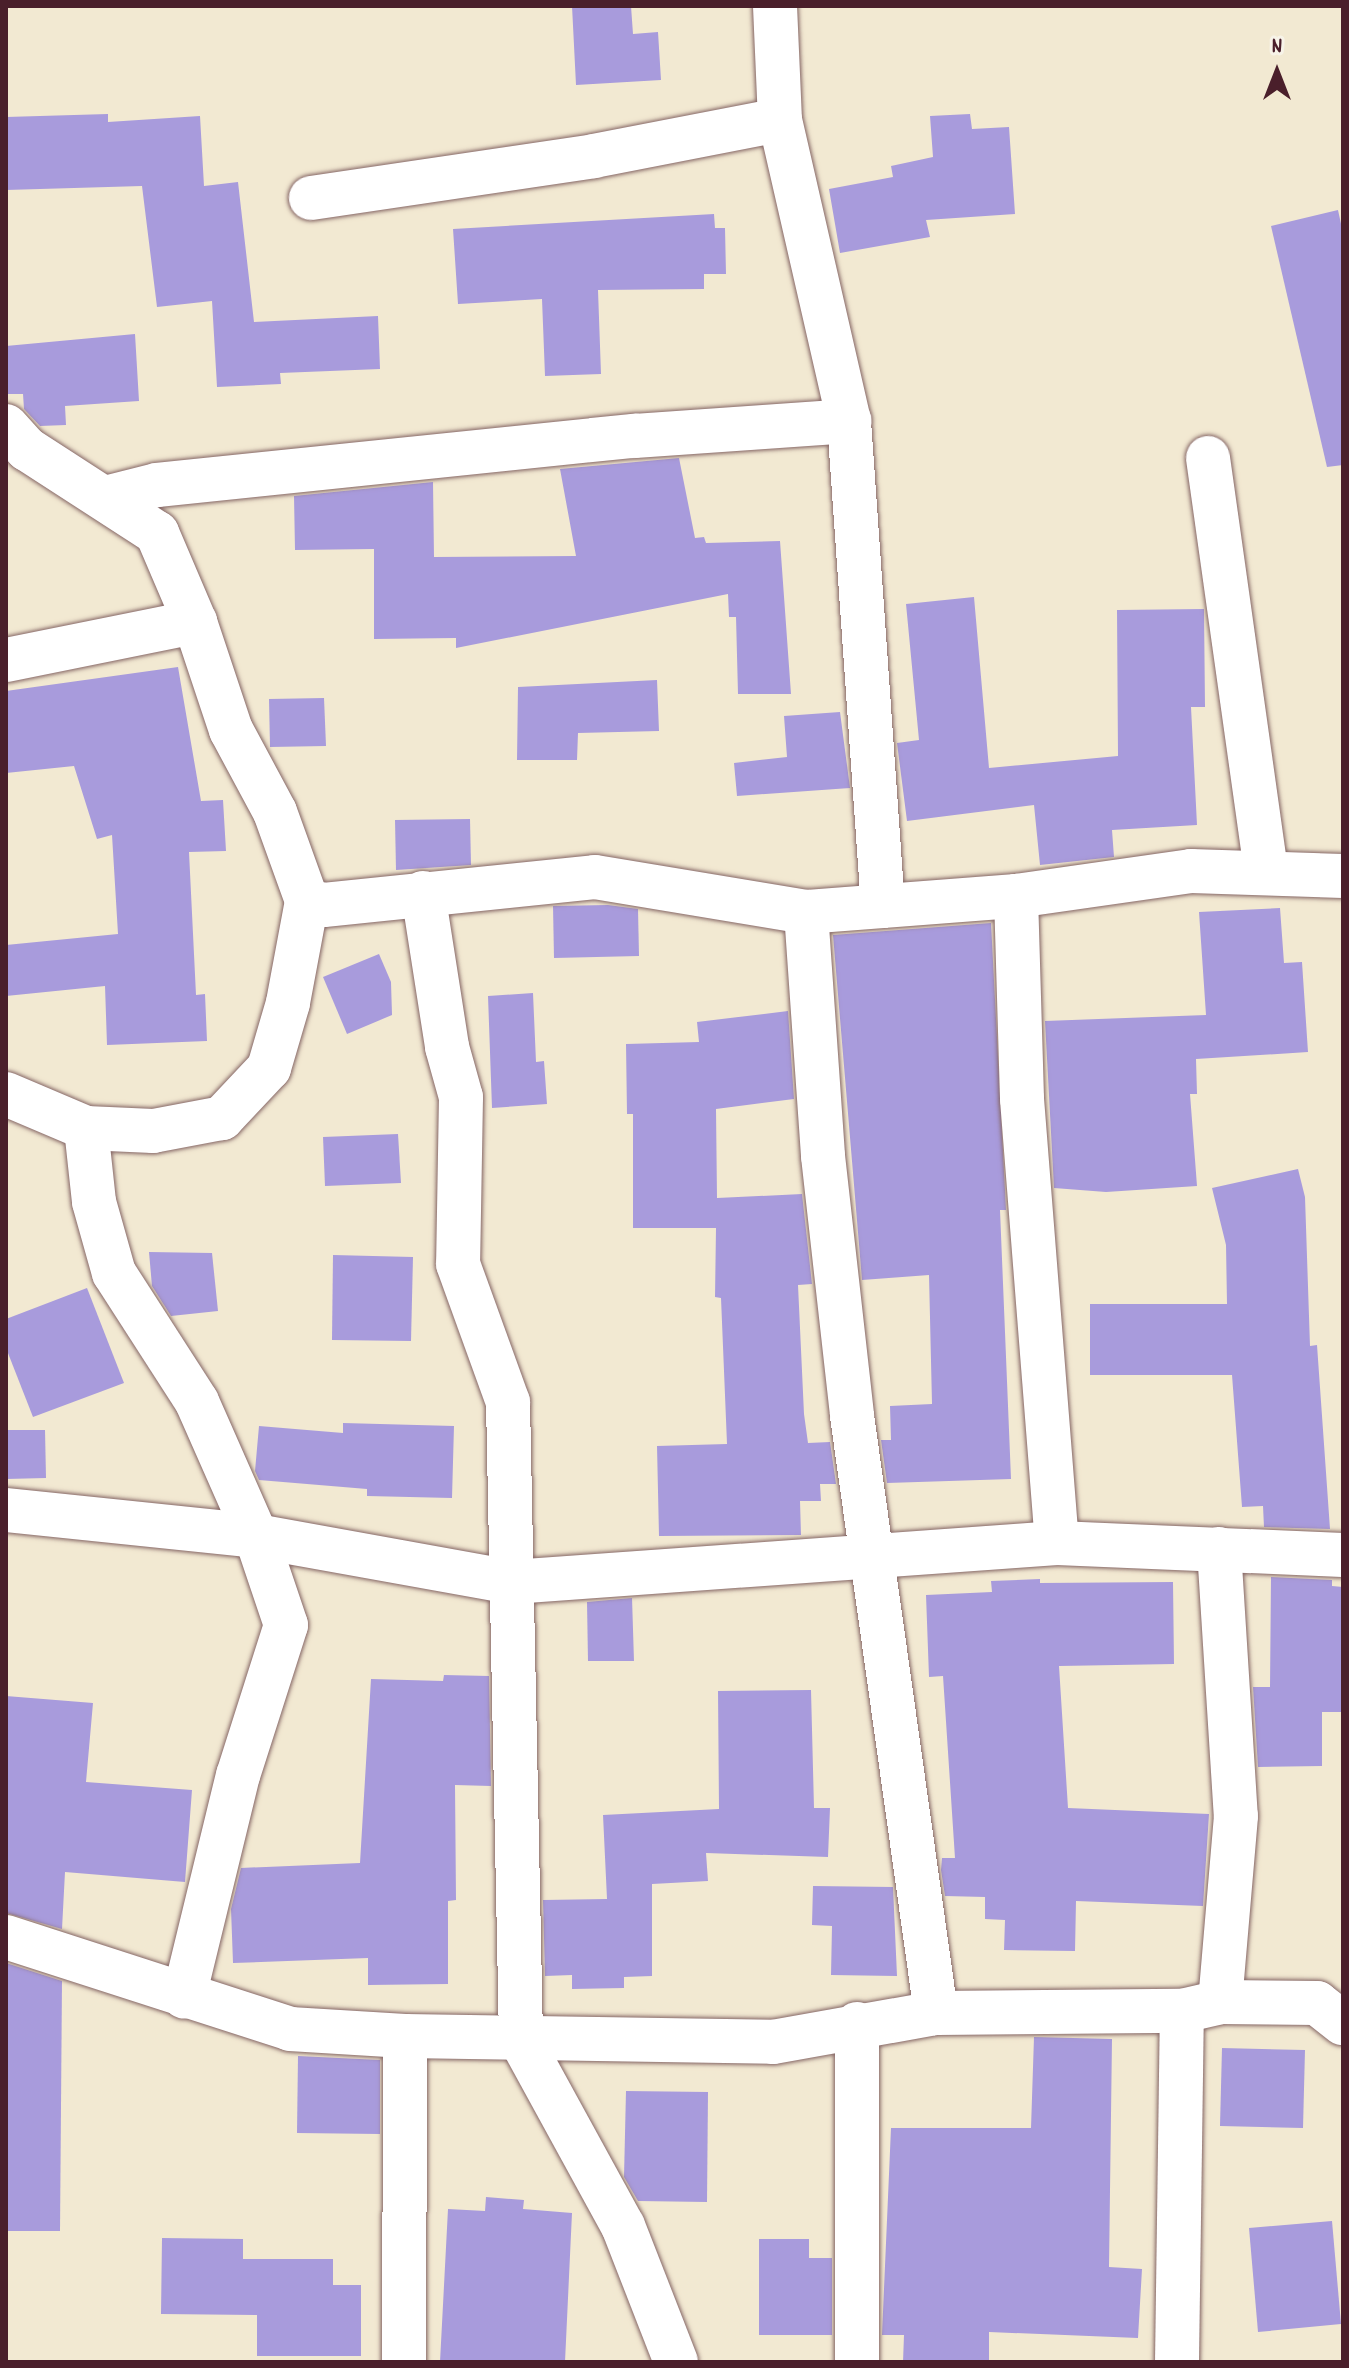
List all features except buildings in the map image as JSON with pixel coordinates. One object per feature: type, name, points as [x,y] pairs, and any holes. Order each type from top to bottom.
[{"type":"street","points":[[775,6],[780,120],[849,421],[883,906]]},
{"type":"street","points":[[311,198],[594,156],[780,120]]},
{"type":"street","points":[[105,498],[157,485],[635,436],[849,421]]},
{"type":"street","points":[[6,426],[27,449],[157,533],[195,622],[231,730],[275,812],[307,901],[288,1003],[269,1068],[222,1118],[188,1127],[86,1128],[6,1094]]},
{"type":"street","points":[[1208,458],[1266,871]]},
{"type":"street","points":[[6,660],[195,622]]},
{"type":"street","points":[[307,901],[324,905],[595,877],[806,912],[1016,896],[1191,871],[1266,871],[1343,876]]},
{"type":"street","points":[[423,893],[447,1047],[461,1097],[458,1264],[508,1402],[521,2040],[567,2131],[623,2226],[676,2362]]},
{"type":"street","points":[[1016,896],[1022,1099],[1057,1543]]},
{"type":"street","points":[[806,912],[825,1171],[852,1416],[936,2013]]},
{"type":"street","points":[[86,1128],[94,1202],[114,1273],[197,1402],[256,1536],[286,1625],[238,1775],[184,1996]]},
{"type":"street","points":[[6,1510],[256,1536],[512,1582],[1057,1543],[1343,1555]]},
{"type":"street","points":[[1177,2362],[1201,2007],[1236,1816],[1219,1549]]},
{"type":"street","points":[[6,1937],[290,2029],[521,2040],[773,2042],[857,2024],[936,2013],[1317,2003],[1343,2023]]},
{"type":"street","points":[[857,2024],[857,2362]]},
{"type":"street","points":[[404,2362],[405,2036]]}]
